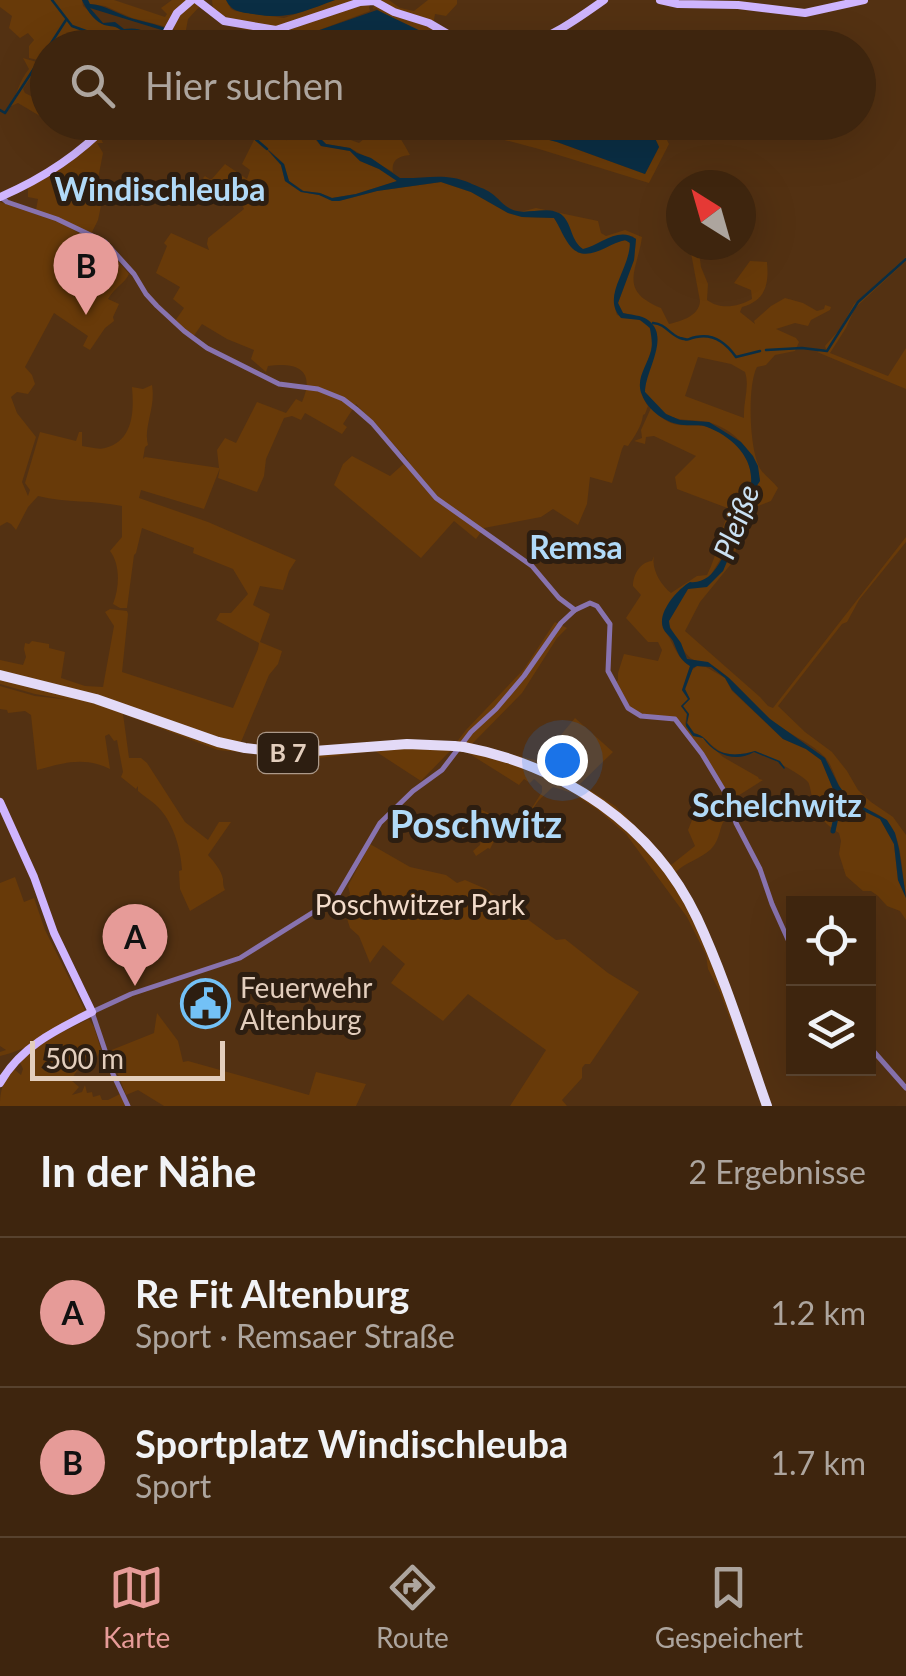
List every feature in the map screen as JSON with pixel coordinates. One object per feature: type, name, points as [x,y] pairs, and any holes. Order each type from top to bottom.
[{"type":"highway","name":"B 7","points":[[0,675],[129,710],[246,748],[288,753],[407,744],[458,747],[508,757],[558,778],[627,825],[669,872],[707,943],[768,1106]]},
{"type":"main road","points":[[167,30],[177,13],[195,0],[224,21],[276,30],[371,0],[441,30]]},
{"type":"main road","points":[[558,30],[604,0]]},
{"type":"main road","points":[[660,0],[805,13],[864,0]]},
{"type":"main road","points":[[1,197],[54,170],[92,140]]},
{"type":"main road","points":[[0,802],[54,933],[92,1012],[30,1048],[0,1084]]},
{"type":"street","points":[[1,197],[105,242],[157,306],[207,348],[279,384],[318,389],[356,408],[426,488],[537,570],[574,610]]},
{"type":"street","points":[[128,1106],[92,1012],[131,994],[240,958],[336,898],[380,823],[442,770],[471,732],[524,676],[561,622],[574,610],[593,604],[611,629],[609,675],[630,710],[680,724],[711,767],[760,868],[786,936]]},
{"type":"street","points":[[876,1054],[906,1088]]},
{"type":"green space","points":[[0,0],[82,0],[83,6],[104,25],[120,30],[30,30],[30,35],[20,38],[9,28],[12,16],[0,7]]},
{"type":"green space","points":[[88,0],[114,0],[165,17],[167,14],[161,8],[172,0],[189,0],[167,27],[89,4]]},
{"type":"green space","points":[[212,0],[226,0],[235,11],[284,18],[335,0],[363,0],[275,29],[232,22],[213,10]]},
{"type":"green space","points":[[375,0],[389,0],[414,11],[428,0],[457,0],[446,16],[435,14],[433,26],[440,30],[415,30],[373,9]]},
{"type":"green space","points":[[194,1],[218,19],[275,30],[247,30],[219,22],[200,6],[188,19],[186,30],[171,28]]},
{"type":"green space","points":[[373,2],[370,11],[319,30],[283,30]]},
{"type":"green space","points":[[23,58],[30,60],[30,78],[23,89],[30,96],[30,110],[18,103],[9,107],[23,78],[29,69]]},
{"type":"green space","points":[[96,140],[102,140],[103,143],[97,143],[103,153],[94,199],[102,201],[91,234],[36,210],[38,199],[28,197],[28,188],[7,198],[58,170]]},
{"type":"green space","points":[[254,140],[316,140],[321,146],[350,151],[360,161],[397,181],[332,198],[304,191],[289,181],[284,164],[269,150],[281,165],[285,181],[301,192],[339,201],[441,182],[471,192],[508,213],[554,218],[578,253],[629,241],[629,260],[615,305],[617,315],[645,323],[652,334],[642,385],[648,406],[633,439],[622,449],[612,483],[590,477],[587,504],[578,525],[553,509],[541,517],[484,528],[476,539],[454,521],[421,558],[334,485],[343,464],[352,456],[390,476],[408,460],[356,404],[343,424],[347,427],[342,434],[305,413],[301,420],[284,418],[257,492],[218,478],[220,468],[204,509],[141,490],[139,498],[208,522],[296,560],[283,590],[260,586],[253,605],[270,614],[260,642],[282,651],[241,742],[293,750],[456,743],[524,669],[555,622],[567,628],[522,693],[471,745],[539,761],[575,718],[613,752],[580,784],[615,806],[671,865],[695,846],[688,830],[692,820],[716,817],[726,802],[731,816],[725,819],[714,846],[676,872],[689,895],[763,1106],[708,969],[706,955],[687,917],[626,834],[572,793],[553,787],[521,825],[542,786],[534,779],[530,783],[524,779],[519,785],[465,751],[451,750],[421,781],[375,751],[295,761],[296,757],[218,750],[123,714],[129,758],[141,758],[147,763],[185,822],[208,840],[219,822],[231,822],[208,855],[221,873],[225,890],[190,911],[180,889],[181,862],[172,828],[158,807],[138,791],[138,786],[136,789],[121,777],[117,740],[109,734],[105,736],[110,769],[82,762],[37,770],[31,715],[0,709],[0,686],[35,696],[71,700],[0,684],[0,660],[23,665],[25,643],[32,641],[65,652],[61,678],[103,687],[114,626],[105,612],[110,609],[128,614],[122,672],[233,708],[259,643],[216,620],[220,613],[231,613],[248,594],[233,569],[193,553],[194,548],[142,528],[127,608],[120,608],[113,604],[118,576],[110,551],[122,537],[122,506],[38,496],[16,530],[7,522],[0,526],[0,202],[61,223],[88,238],[90,241],[65,285],[91,293],[96,284],[101,287],[118,261],[129,274],[108,299],[119,304],[114,321],[90,350],[83,346],[88,336],[54,313],[25,367],[35,384],[28,394],[17,392],[11,397],[17,413],[36,437],[22,482],[28,496],[30,490],[25,483],[40,432],[76,441],[82,432],[82,446],[94,448],[115,444],[130,424],[132,387],[143,389],[152,385],[148,445],[143,459],[219,468],[217,450],[225,438],[236,443],[257,402],[286,413],[296,399],[302,402],[307,382],[301,371],[288,365],[268,366],[266,372],[251,359],[254,350],[202,324],[193,337],[175,321],[184,308],[173,299],[180,287],[156,273],[167,246],[164,243],[171,233],[209,250],[208,238],[244,209],[240,201],[215,185],[209,190],[203,178],[211,180],[225,164],[247,179],[250,170],[242,164]]},
{"type":"green space","points":[[322,140],[401,140],[410,155],[397,159],[393,172],[350,148]]},
{"type":"green space","points":[[505,140],[549,140],[645,174],[659,147],[656,140],[667,140],[669,144],[649,183]]},
{"type":"green space","points":[[536,208],[598,221],[606,236],[625,230],[642,237],[634,270],[635,287],[661,308],[669,324],[689,317],[699,306],[692,260],[700,260],[708,284],[707,300],[723,306],[752,299],[751,290],[734,283],[750,261],[767,262],[764,290],[740,312],[755,324],[771,306],[785,298],[817,311],[825,305],[831,307],[808,326],[795,323],[776,329],[796,338],[799,342],[795,351],[775,355],[766,365],[757,367],[751,403],[754,449],[761,470],[778,488],[771,501],[753,508],[742,519],[731,564],[700,602],[685,631],[773,708],[906,537],[847,622],[778,706],[832,752],[858,790],[893,817],[906,835],[906,893],[898,842],[891,826],[847,797],[819,751],[775,723],[710,664],[689,657],[678,642],[668,622],[688,589],[723,571],[737,516],[760,480],[743,444],[727,430],[708,422],[668,415],[645,392],[657,333],[652,324],[623,313],[618,303],[634,260],[636,239],[632,236],[583,250],[574,241],[563,217],[551,212],[520,212]],"holes":[[[698,357],[731,364],[745,372],[744,418],[685,396]]]},
{"type":"green space","points":[[906,257],[855,308],[830,353],[888,376],[906,348],[906,389],[817,352],[826,349],[854,304]]},
{"type":"green space","points":[[651,408],[671,423],[703,426],[722,433],[749,464],[751,484],[729,521],[733,530],[721,558],[709,578],[680,589],[665,631],[678,655],[690,666],[682,690],[688,699],[681,706],[692,735],[703,738],[723,757],[763,780],[733,799],[680,721],[633,710],[616,682],[624,654],[658,661],[662,650],[658,642],[648,642],[626,618],[641,595],[633,586],[638,570],[654,556],[658,576],[671,593],[697,576],[707,575],[730,509],[677,489],[675,477],[696,456],[654,436],[646,437],[645,444],[634,441],[642,438],[641,430]]},
{"type":"green space","points":[[697,666],[725,678],[732,691],[783,739],[821,760],[841,800],[880,819],[894,844],[898,880],[906,898],[906,920],[900,911],[887,906],[871,891],[863,891],[846,876],[839,854],[839,833],[819,815],[805,779],[755,751],[723,752],[694,734],[683,706],[690,699],[685,690]]},
{"type":"green space","points":[[478,808],[504,821],[490,849],[476,856],[473,851],[481,838],[470,825]]},
{"type":"green space","name":"Poschwitzer Park","points":[[370,844],[410,867],[486,889],[556,940],[565,939],[639,992],[590,1064],[582,1068],[582,1078],[562,1100],[567,1106],[510,1106],[546,1050],[468,994],[443,1021],[391,983],[405,964],[383,945],[370,963],[359,936],[350,928],[342,903],[350,894],[348,886]]},
{"type":"green space","points":[[15,877],[24,902],[34,898],[45,930],[86,1012],[33,1044],[0,1056],[6,1050],[0,1046],[0,883]]},
{"type":"green space","points":[[157,1013],[178,1041],[183,1062],[309,1095],[316,1072],[366,1084],[356,1106],[164,1106],[138,1090],[126,1095],[109,1051],[154,1033]]},
{"type":"green space","points":[[89,1019],[101,1050],[95,1060],[87,1055],[71,1080],[79,1087],[72,1095],[82,1092],[85,1085],[87,1093],[92,1092],[93,1097],[100,1095],[102,1100],[120,1094],[126,1106],[0,1106],[9,1075],[17,1066],[15,1070],[21,1075],[19,1060],[50,1038]]},
{"type":"water","points":[[82,0],[172,30],[90,8],[103,23],[115,22],[124,29],[142,30],[120,30],[99,22]]},
{"type":"water","points":[[226,0],[335,0],[295,14],[266,16],[240,12]]},
{"type":"water","points":[[377,10],[419,30],[320,30]]},
{"type":"water","name":"Pleiße","points":[[317,140],[350,148],[400,178],[461,180],[486,190],[513,210],[558,213],[583,249],[616,235],[636,239],[634,260],[618,303],[623,313],[648,320],[657,335],[645,392],[666,414],[680,420],[709,422],[741,442],[758,466],[760,481],[737,516],[739,534],[723,571],[707,587],[688,589],[669,621],[670,628],[687,659],[708,662],[729,678],[770,719],[825,758],[849,799],[887,820],[899,849],[906,898],[898,880],[894,844],[880,819],[841,800],[821,760],[783,739],[711,667],[693,668],[685,689],[690,699],[683,706],[689,714],[687,723],[694,733],[703,737],[723,753],[755,751],[780,761],[785,768],[754,752],[740,757],[720,753],[708,744],[703,738],[693,736],[686,726],[687,714],[681,706],[688,699],[682,690],[690,666],[664,630],[663,615],[680,590],[690,582],[706,578],[718,565],[733,531],[729,521],[751,484],[751,474],[745,456],[724,436],[704,426],[671,422],[645,401],[640,383],[652,348],[650,328],[640,320],[621,318],[614,301],[630,243],[625,240],[590,253],[577,252],[554,218],[508,213],[471,192],[441,182],[332,201],[301,192],[285,181],[281,165],[267,149],[284,164],[289,181],[303,191],[332,198],[397,181],[360,161],[350,151],[321,146]]},
{"type":"water","points":[[549,140],[656,140],[659,147],[645,174]]},
{"type":"waterway","points":[[52,0],[72,26],[83,30]]},
{"type":"waterway","points":[[60,30],[66,20]]},
{"type":"waterway","points":[[0,110],[5,113],[30,75]]},
{"type":"waterway","points":[[257,140],[267,149]]},
{"type":"waterway","points":[[766,350],[827,351],[858,302],[906,259]]},
{"type":"waterway","points":[[653,323],[683,339],[714,338],[736,357],[760,351]]},
{"type":"waterway","points":[[833,831],[841,795]]},
{"type":"place","name":"Sportplatz Windischleuba","points":[[86,315]]},
{"type":"place","name":"Re Fit Altenburg","points":[[135,986]]},
{"type":"place","name":"Feuerwehr Altenburg","points":[[205,1004]]},
{"type":"district","name":"Windischleuba","points":[[160,190]]},
{"type":"district","name":"Remsa","points":[[576,548]]},
{"type":"district","name":"Schelchwitz","points":[[777,806]]},
{"type":"district","name":"Poschwitz","points":[[476,825]]}]
